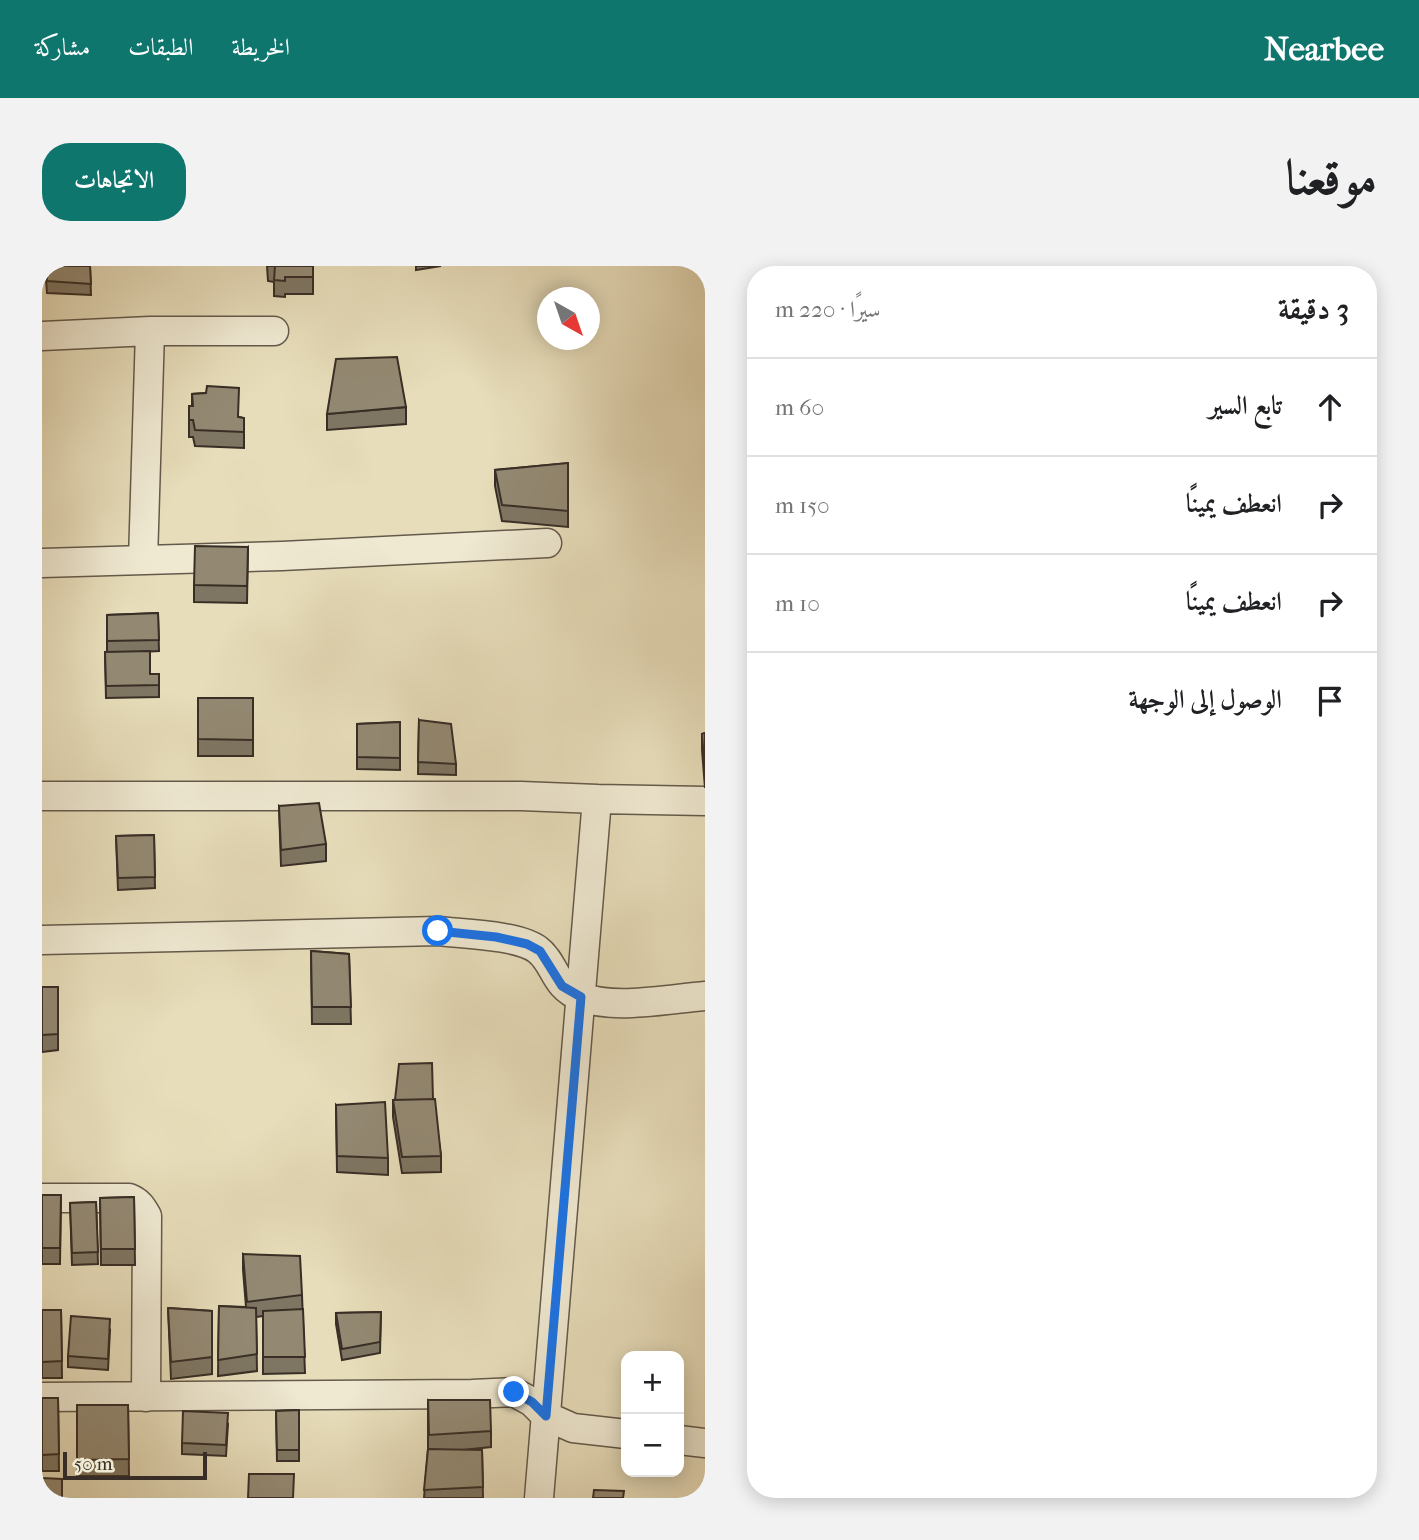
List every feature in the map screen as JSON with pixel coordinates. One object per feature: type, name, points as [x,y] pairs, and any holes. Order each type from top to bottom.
[{"type":"street","points":[[143,560],[150,331]]},
{"type":"street","points":[[42,336],[150,331],[274,331]]},
{"type":"street","points":[[42,563],[282,556],[547,543]]},
{"type":"street","points":[[42,796],[508,796],[705,801]]},
{"type":"street","points":[[539,1498],[597,799]]},
{"type":"street","points":[[42,940],[450,932],[496,937],[527,944],[540,951],[562,986],[581,997],[609,1003],[705,996]]},
{"type":"street","points":[[42,1198],[129,1198],[142,1207],[146,1216],[146,1396]]},
{"type":"street","points":[[42,1397],[514,1392],[532,1402],[546,1416],[573,1428],[621,1433]]},
{"type":"street","points":[[684,1441],[705,1443]]},
{"type":"building","points":[[44,266],[90,266],[91,284],[47,281]]},
{"type":"building","points":[[275,266],[313,266],[313,277],[285,277],[285,281],[274,280]]},
{"type":"building","points":[[397,357],[406,407],[327,414],[336,359]]},
{"type":"building","points":[[207,386],[239,388],[238,417],[244,418],[244,432],[195,430],[193,420],[189,420],[189,406],[193,406],[192,394],[206,393]]},
{"type":"building","points":[[568,463],[568,511],[502,505],[495,470]]},
{"type":"building","points":[[195,546],[248,547],[247,586],[194,585]]},
{"type":"building","points":[[158,613],[159,640],[107,641],[107,615]]},
{"type":"building","points":[[150,651],[150,674],[159,674],[159,685],[106,686],[105,652]]},
{"type":"building","points":[[198,698],[253,698],[253,740],[198,739]]},
{"type":"building","points":[[419,720],[451,724],[456,764],[418,762]]},
{"type":"building","points":[[400,722],[400,758],[357,757],[357,724]]},
{"type":"building","points":[[705,733],[705,772],[702,734]]},
{"type":"building","points":[[319,803],[326,844],[281,850],[279,806]]},
{"type":"building","points":[[154,835],[155,877],[118,878],[116,836]]},
{"type":"building","points":[[311,951],[349,954],[351,1007],[312,1007]]},
{"type":"building","points":[[42,987],[58,987],[58,1034],[42,1035]]},
{"type":"building","points":[[432,1063],[433,1099],[395,1100],[399,1064]]},
{"type":"building","points":[[435,1099],[441,1156],[402,1157],[393,1100]]},
{"type":"building","points":[[385,1102],[388,1158],[337,1156],[336,1105]]},
{"type":"building","points":[[42,1195],[61,1195],[60,1248],[42,1248]]},
{"type":"building","points":[[134,1197],[135,1249],[101,1249],[100,1198]]},
{"type":"building","points":[[96,1202],[98,1252],[72,1253],[70,1203]]},
{"type":"building","points":[[243,1254],[300,1256],[302,1295],[247,1302]]},
{"type":"building","points":[[219,1306],[256,1308],[257,1354],[218,1360]]},
{"type":"building","points":[[168,1308],[212,1311],[212,1357],[171,1362]]},
{"type":"building","points":[[303,1309],[305,1357],[263,1357],[263,1311]]},
{"type":"building","points":[[42,1310],[61,1310],[62,1361],[42,1362]]},
{"type":"building","points":[[381,1312],[380,1342],[342,1349],[336,1313]]},
{"type":"building","points":[[71,1316],[110,1319],[108,1359],[68,1356]]},
{"type":"building","points":[[42,1398],[58,1398],[59,1454],[42,1455]]},
{"type":"building","points":[[428,1400],[490,1400],[491,1431],[429,1435]]},
{"type":"building","points":[[77,1405],[128,1405],[129,1459],[77,1460]]},
{"type":"building","points":[[299,1410],[299,1450],[277,1450],[276,1411]]},
{"type":"building","points":[[183,1411],[228,1413],[226,1445],[182,1443]]},
{"type":"building","points":[[428,1449],[482,1450],[483,1487],[424,1490]]},
{"type":"building","points":[[249,1474],[294,1474],[293,1498],[248,1498]]},
{"type":"building","points":[[42,1478],[62,1479],[62,1498],[42,1498]]},
{"type":"building","points":[[594,1490],[624,1491],[623,1498],[593,1498]]},
{"type":"route","points":[[438,931],[496,937],[527,944],[540,951],[562,986],[581,997],[546,1416],[532,1402],[514,1392]]}]
